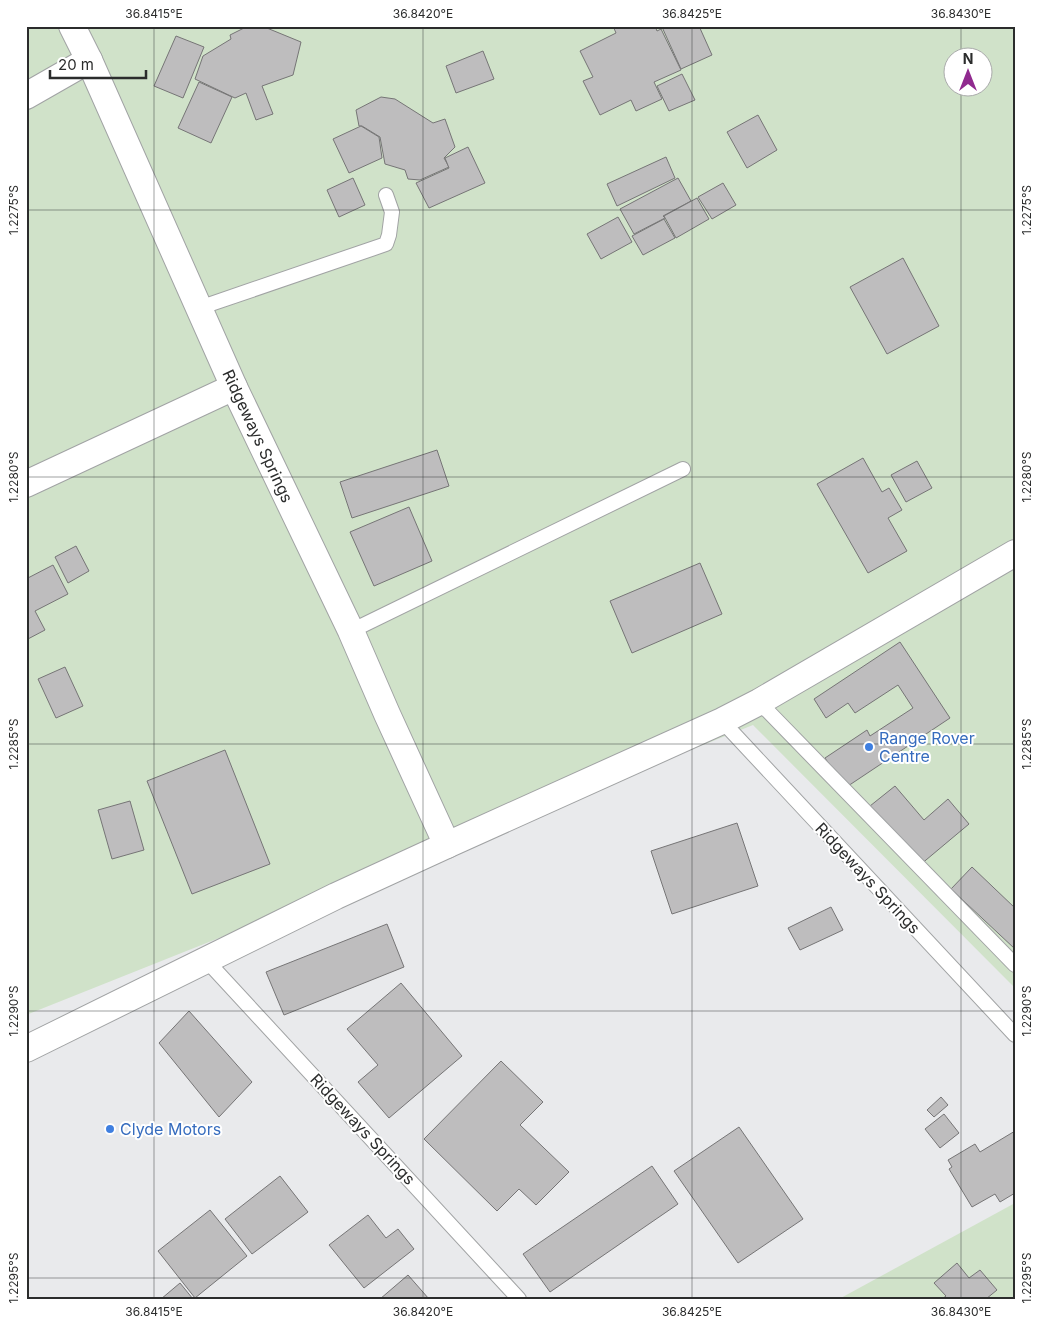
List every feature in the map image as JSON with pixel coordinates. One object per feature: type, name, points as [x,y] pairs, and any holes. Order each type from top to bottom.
[{"type":"street","name":"Ridgeways Springs","points":[[72,26],[89,60],[234,386],[351,631],[447,845]]},
{"type":"street","points":[[26,96],[89,60]]},
{"type":"street","points":[[26,484],[234,386]]},
{"type":"street","points":[[26,1048],[336,896],[722,721],[759,702],[1015,553]]},
{"type":"lane","points":[[199,308],[386,244],[392,212],[386,195]]},
{"type":"lane","points":[[351,631],[683,469]]},
{"type":"lane","points":[[759,702],[1015,965]]},
{"type":"lane","name":"Ridgeways Springs","points":[[722,721],[1015,1035]]},
{"type":"lane","name":"Ridgeways Springs","points":[[206,960],[518,1298]]},
{"type":"green space","points":[[26,26],[1015,26],[1015,988],[753,725],[26,1015]]},
{"type":"green space","points":[[1015,1203],[1015,1299],[839,1299]]},
{"type":"building","points":[[248,26],[262,26],[301,42],[293,75],[262,86],[273,114],[256,120],[246,93],[235,98],[195,79],[203,56],[231,39],[230,35]]},
{"type":"building","points":[[613,26],[655,26],[657,31],[661,29],[681,70],[654,82],[662,99],[636,111],[631,100],[600,115],[583,81],[593,77],[580,51],[616,33]]},
{"type":"building","points":[[699,26],[712,55],[681,69],[662,27]]},
{"type":"building","points":[[176,36],[204,47],[183,98],[154,86]]},
{"type":"building","points":[[483,51],[494,79],[456,93],[446,66]]},
{"type":"building","points":[[682,74],[695,100],[669,111],[657,86]]},
{"type":"building","points":[[199,82],[232,97],[211,143],[178,128]]},
{"type":"building","points":[[381,97],[395,99],[433,123],[445,119],[455,147],[444,158],[449,167],[420,180],[408,179],[405,170],[385,164],[380,137],[359,126],[356,110]]},
{"type":"building","points":[[758,115],[777,150],[747,168],[727,132]]},
{"type":"building","points":[[361,126],[379,137],[382,158],[349,173],[333,139]]},
{"type":"building","points":[[468,147],[485,183],[429,208],[416,183],[449,168],[445,158]]},
{"type":"building","points":[[666,157],[675,178],[617,206],[607,184]]},
{"type":"building","points":[[353,178],[365,205],[339,217],[327,190]]},
{"type":"building","points":[[678,178],[691,201],[663,216],[665,218],[634,234],[620,209]]},
{"type":"building","points":[[723,183],[736,205],[712,219],[698,197]]},
{"type":"building","points":[[697,198],[709,219],[676,238],[664,216]]},
{"type":"building","points":[[618,217],[632,242],[601,259],[587,234]]},
{"type":"building","points":[[664,219],[675,238],[643,255],[632,236]]},
{"type":"building","points":[[903,258],[939,326],[887,354],[850,287]]},
{"type":"building","points":[[437,450],[449,486],[352,518],[340,482]]},
{"type":"building","points":[[863,458],[882,492],[889,488],[902,510],[888,518],[907,551],[868,573],[817,484]]},
{"type":"building","points":[[917,461],[932,488],[906,502],[891,475]]},
{"type":"building","points":[[409,507],[432,561],[374,586],[350,532]]},
{"type":"building","points":[[76,546],[89,571],[68,583],[55,557]]},
{"type":"building","points":[[700,563],[722,614],[632,653],[610,601]]},
{"type":"building","points":[[53,565],[68,594],[35,611],[45,630],[26,640],[26,579]]},
{"type":"building","points":[[900,642],[950,718],[845,788],[825,758],[867,730],[870,736],[913,708],[898,685],[855,713],[848,703],[826,718],[814,699]]},
{"type":"building","points":[[65,667],[83,706],[56,718],[38,679]]},
{"type":"building","points":[[225,750],[270,864],[192,894],[147,781]]},
{"type":"building","points":[[895,786],[924,820],[948,799],[969,824],[920,865],[870,806]]},
{"type":"building","points":[[130,801],[144,850],[112,859],[98,810]]},
{"type":"building","points":[[737,823],[758,886],[672,914],[651,851]]},
{"type":"building","points":[[972,867],[1015,908],[1015,949],[951,889]]},
{"type":"building","points":[[831,907],[843,930],[800,950],[788,928]]},
{"type":"building","points":[[387,924],[404,967],[284,1015],[266,972]]},
{"type":"building","points":[[401,983],[462,1056],[389,1118],[358,1082],[378,1065],[347,1029]]},
{"type":"building","points":[[189,1011],[252,1082],[219,1117],[159,1043]]},
{"type":"building","points":[[501,1061],[543,1102],[520,1125],[569,1172],[536,1205],[519,1189],[497,1211],[424,1139]]},
{"type":"building","points":[[941,1097],[948,1105],[934,1117],[927,1110]]},
{"type":"building","points":[[944,1114],[959,1133],[940,1148],[925,1129]]},
{"type":"building","points":[[739,1127],[803,1219],[738,1263],[674,1171]]},
{"type":"building","points":[[1015,1131],[1015,1193],[1000,1202],[995,1194],[972,1207],[949,1169],[952,1167],[948,1160],[975,1144],[980,1152]]},
{"type":"building","points":[[652,1166],[678,1204],[550,1292],[523,1254]]},
{"type":"building","points":[[280,1176],[308,1212],[252,1254],[225,1219]]},
{"type":"building","points":[[210,1210],[247,1256],[195,1298],[158,1251]]},
{"type":"building","points":[[368,1215],[386,1238],[398,1229],[414,1249],[364,1288],[329,1245]]},
{"type":"building","points":[[957,1263],[969,1278],[980,1270],[997,1290],[986,1299],[942,1299],[946,1296],[934,1283]]},
{"type":"building","points":[[408,1275],[429,1299],[380,1299]]},
{"type":"building","points":[[180,1283],[193,1299],[161,1299]]},
{"type":"place","name":"Range Rover Centre","points":[[869,747]]},
{"type":"place","name":"Clyde Motors","points":[[110,1129]]}]
